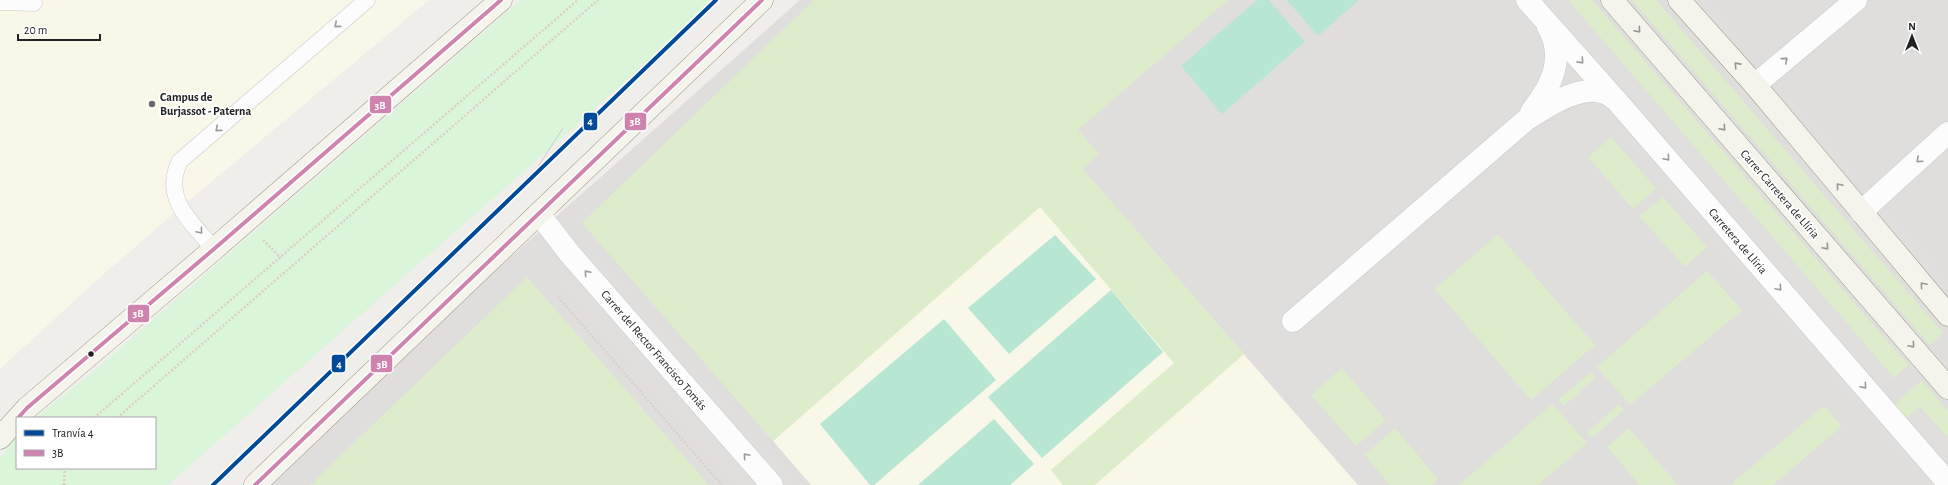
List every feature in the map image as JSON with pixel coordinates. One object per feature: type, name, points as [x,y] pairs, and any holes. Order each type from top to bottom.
[{"type":"street","points":[[18,417],[26,408],[214,249],[501,0]]},
{"type":"street","points":[[255,485],[762,0]]},
{"type":"street","name":"Carrer Carretera de Llíria","points":[[1612,0],[1948,388]]},
{"type":"street","points":[[1679,0],[1755,86],[1948,315]]},
{"type":"street","points":[[1755,86],[1856,0]]},
{"type":"street","points":[[1526,120],[1542,98],[1556,71],[1557,60],[1551,33],[1533,7]]},
{"type":"street","name":"Carretera de Llíria","points":[[1533,7],[1616,100],[1948,483]]},
{"type":"street","points":[[1293,321],[1526,120],[1548,105],[1581,92],[1605,93],[1616,100]]},
{"type":"street","points":[[1861,212],[1948,133]]},
{"type":"street","name":"Carrer del Rector Francisco Tomás","points":[[539,214],[570,254],[772,485]]},
{"type":"street","points":[[0,438],[16,420]]},
{"type":"lane","points":[[214,249],[180,208],[175,196],[174,173],[180,161],[367,0]]},
{"type":"lane","points":[[0,2],[34,3]]},
{"type":"path","points":[[118,417],[598,0]]},
{"type":"path","points":[[95,417],[281,258],[576,1]]},
{"type":"path","points":[[261,237],[281,258]]},
{"type":"path","points":[[558,297],[722,485]]},
{"type":"path","points":[[64,485],[66,469]]},
{"type":"shaded area","name":"Campus de Burjassot - Paterna","points":[[0,0],[429,0],[180,208],[97,280],[0,369]]},
{"type":"shaded area","points":[[800,0],[1948,0],[1948,485],[254,485]]},
{"type":"shaded area","points":[[1543,0],[1568,0],[1894,378],[1880,389]]},
{"type":"shaded area","points":[[1688,0],[1706,0],[1742,42],[1736,56]]},
{"type":"shaded area","points":[[1791,99],[1855,171],[1848,185],[1785,113]]},
{"type":"shaded area","points":[[1620,117],[1864,400],[1859,405],[1619,131]]},
{"type":"shaded area","points":[[1082,169],[1358,485],[811,485],[773,441]]},
{"type":"shaded area","points":[[1886,208],[1948,280],[1948,302],[1879,222]]},
{"type":"shaded area","points":[[593,254],[794,485],[782,485],[586,260]]},
{"type":"shaded area","points":[[580,279],[760,485],[735,485],[561,284]]},
{"type":"shaded area","points":[[1919,407],[1948,438],[1948,466],[1906,419]]},
{"type":"shaded area","points":[[1882,419],[1937,485],[1927,485],[1876,425]]},
{"type":"green space","points":[[521,0],[718,0],[168,485],[0,485],[0,460],[16,435],[16,469],[156,469],[156,417],[36,417],[86,378]]},
{"type":"green space","points":[[814,0],[1228,0],[1078,130],[1099,154],[1083,169],[1244,354],[1095,485],[1063,485],[1051,470],[1174,363],[1040,207],[773,441],[582,223]]},
{"type":"green space","points":[[1257,0],[1269,0],[1305,42],[1222,114],[1181,66]]},
{"type":"green space","points":[[1287,0],[1359,0],[1318,36]]},
{"type":"green space","points":[[1568,0],[1592,0],[1908,365],[1894,378]]},
{"type":"green space","points":[[1632,0],[1656,0],[1943,333],[1930,345]]},
{"type":"green space","points":[[1611,137],[1656,188],[1633,209],[1588,157]]},
{"type":"green space","points":[[1663,197],[1707,247],[1685,267],[1639,216]]},
{"type":"green space","points":[[1498,234],[1595,345],[1531,400],[1435,289]]},
{"type":"green space","points":[[1055,235],[1096,279],[1009,354],[968,308]]},
{"type":"green space","points":[[1707,271],[1742,310],[1630,405],[1597,367]]},
{"type":"green space","points":[[527,277],[709,485],[310,485]]},
{"type":"green space","points":[[1111,290],[1163,352],[1042,458],[988,397]]},
{"type":"green space","points":[[944,319],[996,380],[874,485],[870,485],[820,424]]},
{"type":"green space","points":[[1342,368],[1386,420],[1356,446],[1311,395]]},
{"type":"green space","points":[[1591,372],[1595,378],[1564,406],[1558,400]]},
{"type":"green space","points":[[1922,380],[1948,411],[1948,438],[1920,407],[1906,419],[1894,405]]},
{"type":"green space","points":[[1552,404],[1587,443],[1538,485],[1459,485]]},
{"type":"green space","points":[[1619,404],[1624,410],[1592,438],[1587,433]]},
{"type":"green space","points":[[1824,406],[1842,426],[1773,485],[1730,485]]},
{"type":"green space","points":[[994,419],[1034,464],[1010,485],[918,485]]},
{"type":"green space","points":[[1395,428],[1438,479],[1431,485],[1390,485],[1365,455]]},
{"type":"green space","points":[[1629,428],[1678,485],[1640,485],[1607,447]]},
{"type":"tram line","name":"4","points":[[213,485],[716,0]]},
{"type":"tram line","points":[[532,176],[563,128]]},
{"type":"transit line","name":"3B","points":[[19,417],[27,408],[214,249],[501,0]]},
{"type":"transit line","name":"3B","points":[[255,485],[762,0]]},
{"type":"place","name":"Campus de Burjassot - Paterna","points":[[152,104]]}]
